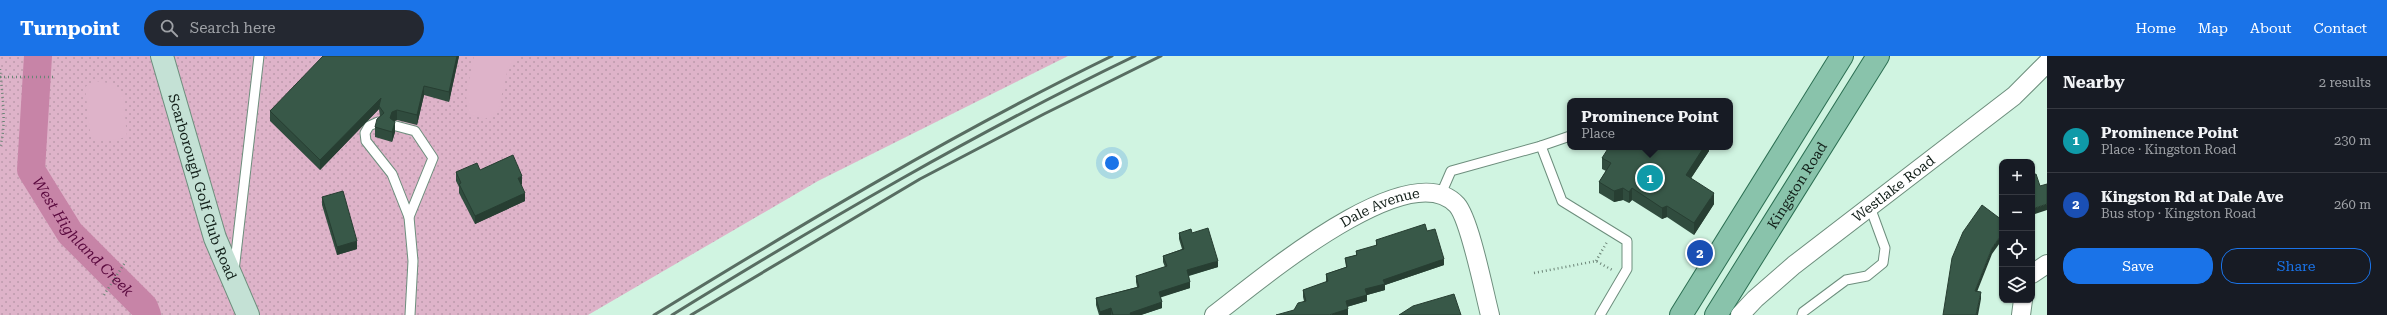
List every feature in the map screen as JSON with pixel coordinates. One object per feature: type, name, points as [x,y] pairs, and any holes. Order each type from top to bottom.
[{"type":"main road","name":"Kingston Road","points":[[1681,315],[1842,56]]},
{"type":"main road","name":"Kingston Road","points":[[1716,315],[1878,56]]},
{"type":"street","name":"Scarborough Golf Club Road","points":[[162,56],[215,238],[248,315]]},
{"type":"street","name":"Westlake Road","points":[[1740,315],[1755,299],[1794,265],[2014,96],[2047,63]]},
{"type":"street","name":"Dale Avenue","points":[[1214,315],[1326,232],[1366,209],[1413,193],[1441,194],[1457,205],[1466,223],[1490,315]]},
{"type":"street","points":[[2035,272],[2047,264]]},
{"type":"street","points":[[2021,315],[2023,303]]},
{"type":"lane","points":[[233,283],[259,56]]},
{"type":"lane","points":[[378,122],[369,126],[365,133],[366,141],[392,174],[409,217],[413,261],[410,315]]},
{"type":"lane","points":[[396,126],[415,131],[432,158],[409,217]]},
{"type":"lane","points":[[1441,194],[1451,171],[1541,146],[1567,137]]},
{"type":"lane","points":[[1541,146],[1562,201],[1626,242],[1628,269],[1600,315]]},
{"type":"lane","points":[[1802,315],[1803,312],[1846,280],[1867,276],[1883,263],[1885,248],[1870,207]]},
{"type":"path","points":[[0,69],[2,139],[0,147]]},
{"type":"path","points":[[0,77],[55,77]]},
{"type":"path","points":[[1596,260],[1612,232]]},
{"type":"path","points":[[1534,273],[1596,260],[1623,277]]},
{"type":"path","points":[[104,295],[126,261]]},
{"type":"shaded area","points":[[0,56],[1068,56],[818,181],[588,315],[0,315]]},
{"type":"shaded area","points":[[474,56],[517,56],[508,68],[498,111],[485,119],[468,114],[466,95]]},
{"type":"shaded area","points":[[96,81],[114,84],[123,95],[127,137],[107,141],[96,140],[90,131],[85,87]]},
{"type":"building","points":[[323,56],[457,56],[449,92],[424,86],[417,115],[397,110],[392,112],[390,118],[395,122],[392,132],[375,127],[377,119],[384,113],[379,106],[381,98],[320,160],[270,111]]},
{"type":"building","points":[[1607,150],[1702,150],[1686,175],[1714,193],[1694,223],[1667,206],[1662,208],[1632,188],[1629,192],[1623,188],[1614,191],[1599,182],[1611,163],[1602,158]]},
{"type":"building","points":[[513,155],[522,176],[518,178],[525,193],[475,216],[459,184],[461,183],[456,172],[477,163],[480,170]]},
{"type":"building","points":[[2035,174],[2040,186],[2047,184],[2047,204],[2035,208],[2035,195]]},
{"type":"building","points":[[343,191],[357,241],[337,247],[322,197]]},
{"type":"building","points":[[1982,205],[1999,218],[1999,238],[1992,248],[1975,291],[1981,292],[1976,315],[1943,315],[1952,258],[1963,232]]},
{"type":"building","points":[[1425,224],[1427,231],[1435,229],[1444,259],[1383,280],[1385,284],[1365,289],[1367,295],[1346,301],[1348,309],[1329,315],[1276,315],[1294,310],[1298,303],[1306,301],[1303,290],[1328,281],[1326,274],[1347,267],[1345,258],[1357,255],[1356,251],[1377,245],[1376,240]]},
{"type":"building","points":[[1208,228],[1218,261],[1187,270],[1190,282],[1159,292],[1162,302],[1130,313],[1131,315],[1113,315],[1111,308],[1100,312],[1096,298],[1139,287],[1136,276],[1167,266],[1163,256],[1184,249],[1179,233],[1191,229],[1192,233]]},
{"type":"building","points":[[1454,294],[1461,315],[1399,315],[1413,306]]},
{"type":"waterway","name":"West Highland Creek","points":[[38,56],[31,170],[70,233],[144,307],[147,315]]},
{"type":"railway","points":[[654,315],[880,180],[995,116],[1112,56]]},
{"type":"railway","points":[[672,315],[843,212],[958,147],[1075,85],[1135,56]]},
{"type":"railway","points":[[691,315],[920,179],[1044,114],[1161,56]]},
{"type":"place","name":"Prominence Point","points":[[1650,178]]},
{"type":"place","name":"Kingston Rd at Dale Ave","points":[[1700,253]]}]
